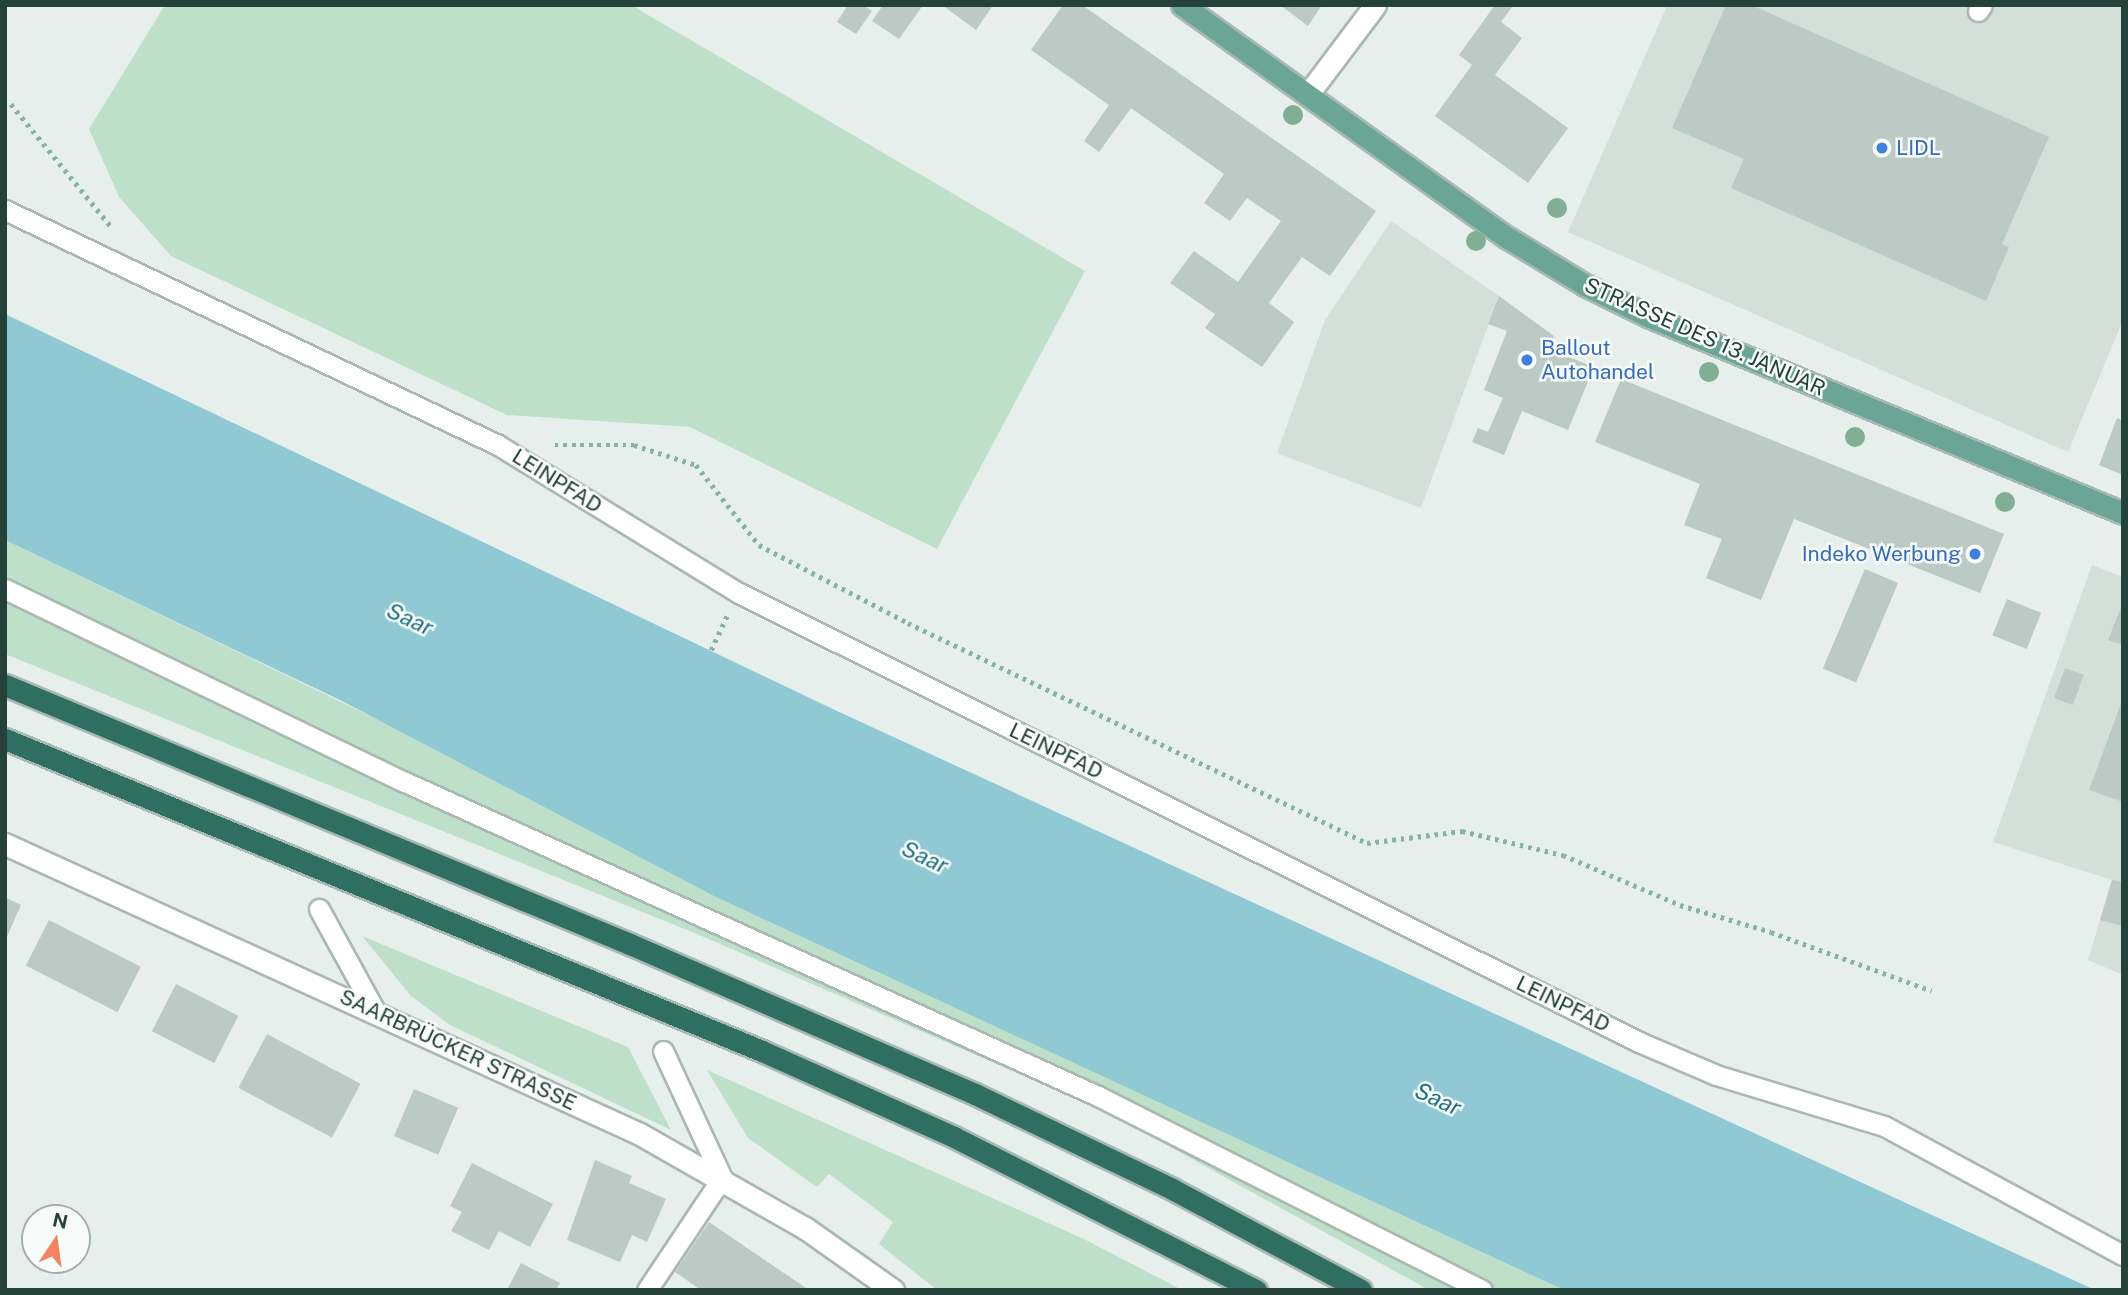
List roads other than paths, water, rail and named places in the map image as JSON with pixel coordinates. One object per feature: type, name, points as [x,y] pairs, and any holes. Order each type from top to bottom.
[{"type":"highway","points":[[5,685],[642,949],[963,1089],[1172,1189],[1361,1290]]},
{"type":"highway","points":[[5,739],[774,1057],[954,1137],[1256,1290]]},
{"type":"main road","name":"STRASSE DES 13. JANUAR","points":[[1182,5],[1508,238],[1585,285],[1650,317],[2123,513]]},
{"type":"street","points":[[1308,94],[1375,5]]},
{"type":"street","name":"SAARBRÜCKER STRASSE","points":[[5,844],[640,1134],[722,1178],[805,1228],[893,1290]]},
{"type":"lane","name":"LEINPFAD","points":[[5,210],[498,445],[739,593],[1639,1042],[1716,1076],[1884,1126],[2123,1255]]},
{"type":"lane","points":[[5,589],[405,782],[1098,1096],[1482,1290]]},
{"type":"lane","points":[[319,909],[375,1011]]},
{"type":"lane","points":[[647,1290],[722,1178],[663,1051]]},
{"type":"water","name":"Saar","points":[[5,314],[837,711],[2095,1290],[1564,1290],[714,896],[342,701],[5,540]]},
{"type":"place","name":"LIDL","points":[[1882,148]]},
{"type":"place","name":"Ballout Autohandel","points":[[1527,360]]},
{"type":"place","name":"Indeko Werbung","points":[[1975,554]]}]
